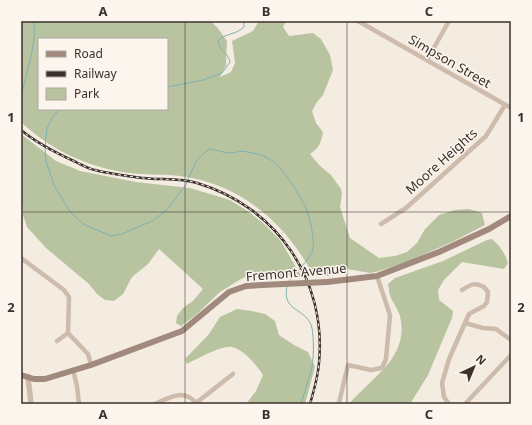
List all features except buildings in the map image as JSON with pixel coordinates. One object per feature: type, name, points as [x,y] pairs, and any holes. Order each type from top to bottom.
[{"type":"main road","name":"Fremont Avenue","points":[[21,375],[34,379],[44,379],[91,365],[182,331],[229,292],[246,286],[327,282],[377,276],[439,252],[489,229],[511,216]]},
{"type":"street","name":"Simpson Street","points":[[358,21],[511,108]]},
{"type":"street","points":[[427,60],[449,21]]},
{"type":"street","name":"Moore Heights","points":[[381,224],[406,208],[486,136],[505,105]]},
{"type":"street","points":[[21,258],[56,284],[69,297],[68,333],[88,354],[91,365]]},
{"type":"street","points":[[339,403],[348,365],[371,370],[382,368],[386,358],[390,315],[377,276]]},
{"type":"street","points":[[449,404],[444,397],[442,383],[449,359],[469,314],[484,306],[488,292],[484,287],[475,283],[462,290]]},
{"type":"street","points":[[465,323],[483,328],[496,329],[511,340]]},
{"type":"street","points":[[57,341],[68,333]]},
{"type":"street","points":[[465,404],[511,355]]},
{"type":"street","points":[[73,370],[79,404]]},
{"type":"street","points":[[156,404],[178,395],[189,397],[197,403],[233,374]]},
{"type":"street","points":[[28,377],[31,404]]},
{"type":"green space","points":[[21,21],[210,21],[217,27],[227,41],[226,65],[220,77],[231,72],[235,63],[232,41],[253,31],[259,21],[286,21],[283,27],[289,36],[313,33],[321,39],[330,55],[333,70],[323,95],[312,111],[316,123],[323,132],[318,147],[310,154],[319,165],[331,175],[341,189],[342,194],[340,207],[350,238],[379,258],[395,256],[407,252],[417,243],[425,229],[439,215],[455,210],[469,209],[482,213],[485,225],[407,262],[379,271],[370,273],[336,267],[329,276],[313,275],[290,240],[276,224],[244,199],[226,189],[207,182],[186,177],[125,173],[103,168],[65,153],[42,140],[21,122]]},
{"type":"green space","points":[[21,134],[56,161],[80,171],[136,182],[190,188],[230,200],[262,222],[280,240],[302,277],[250,275],[220,292],[197,314],[181,326],[176,323],[177,316],[183,308],[193,301],[203,289],[159,249],[148,264],[132,277],[123,294],[114,301],[105,300],[97,294],[89,284],[46,248],[27,227],[23,215],[23,204],[21,199]]},
{"type":"green space","points":[[492,239],[502,250],[507,259],[508,263],[504,269],[462,262],[444,280],[438,290],[439,300],[453,311],[452,318],[428,375],[410,404],[349,404],[387,365],[394,355],[399,343],[402,330],[400,316],[390,296],[388,284],[395,278],[443,261]]},
{"type":"green space","points":[[237,309],[265,314],[275,321],[279,335],[308,352],[315,367],[305,404],[246,404],[256,391],[263,375],[246,355],[232,347],[216,350],[187,364],[185,359],[209,334],[220,317]]},
{"type":"waterway","points":[[21,96],[33,48],[35,29],[34,21]]},
{"type":"waterway","points":[[168,87],[203,80],[222,73],[230,62],[228,56],[220,48],[218,41],[221,38],[241,30],[244,27],[244,23],[242,21]]},
{"type":"waterway","points":[[60,110],[54,115],[47,128],[45,147],[46,161],[54,185],[70,212],[85,225],[111,236],[122,234],[152,221],[166,211],[185,186],[197,160],[209,149],[228,153],[239,151],[252,153],[264,156],[271,160],[281,169],[301,198],[307,210],[312,231],[312,252],[305,263],[289,281]]},
{"type":"waterway","points":[[287,286],[286,295],[288,301],[291,306],[305,316],[309,321],[313,333],[312,367],[301,404]]},
{"type":"railway","points":[[21,130],[47,148],[86,167],[113,174],[150,179],[184,180],[197,183],[226,194],[251,210],[273,229],[291,251],[305,276],[315,303],[319,332],[319,363],[317,378],[310,404]]}]
